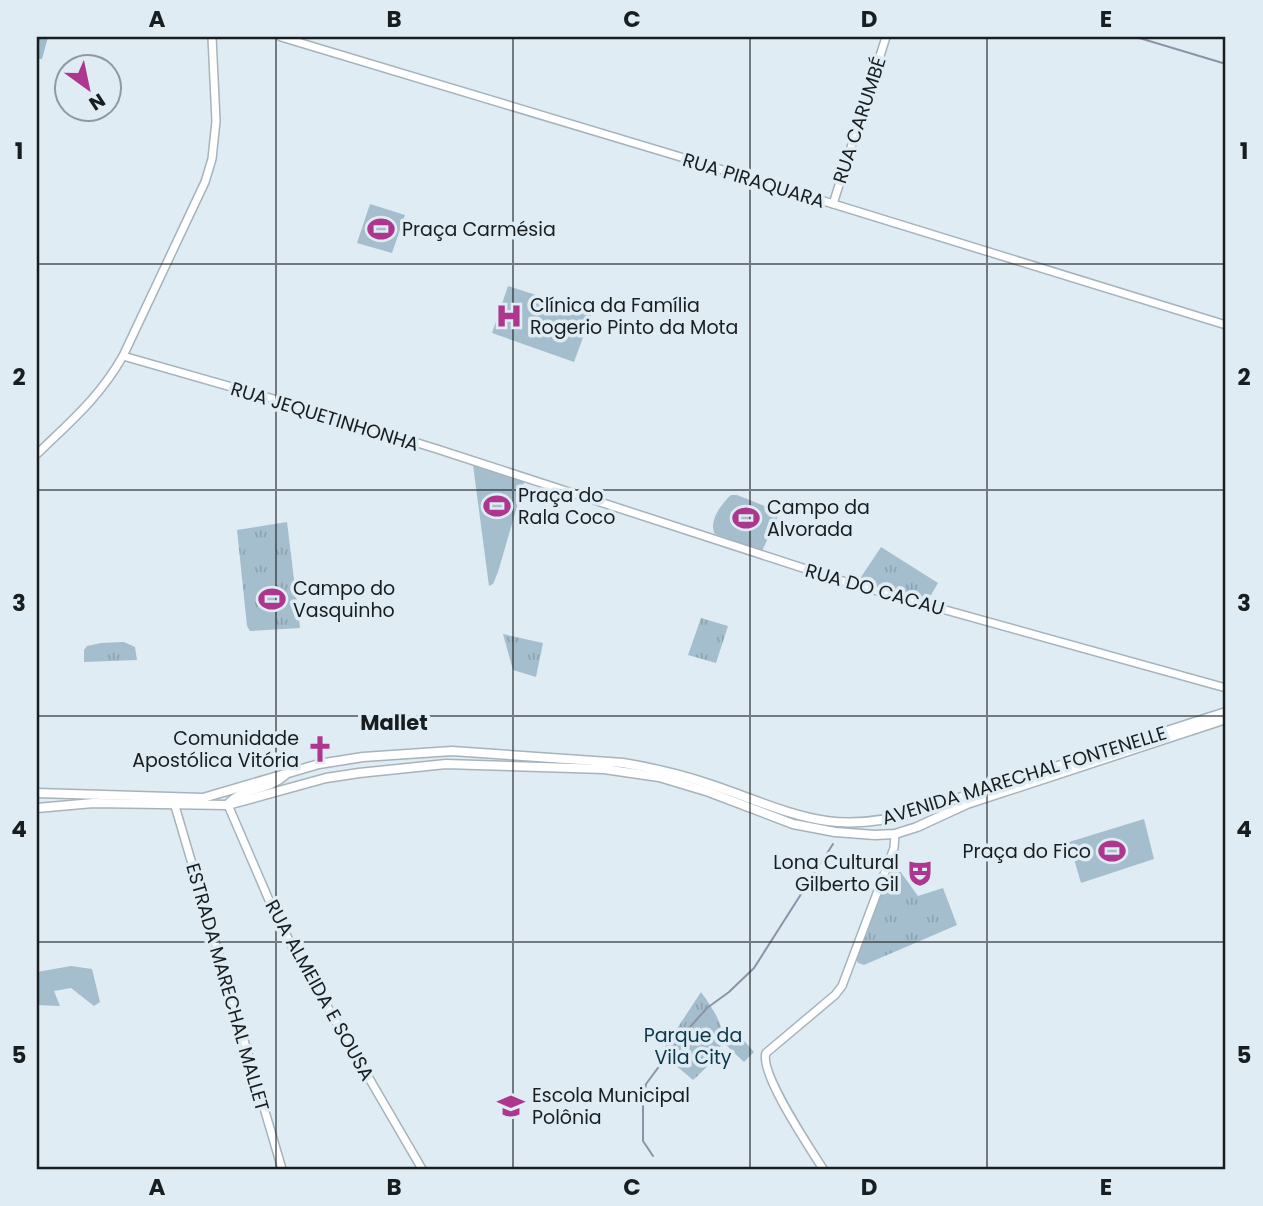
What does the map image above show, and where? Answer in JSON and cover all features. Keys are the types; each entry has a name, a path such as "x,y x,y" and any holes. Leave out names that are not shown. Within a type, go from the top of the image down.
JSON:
{"main road":[{"name":"AVENIDA MARECHAL FONTENELLE","path":"37,793 194,799 319,764 363,757 452,751 646,766 713,785 796,816 826,822 868,823 903,816 1226,712"},
{"name":"AVENIDA MARECHAL FONTENELLE","path":"37,808 93,803 228,805 326,778 446,765 604,769 659,777 709,792 793,824 857,835 895,834 967,804 1226,719"},
{"path":"490,766 491,753"},
{"path":"501,766 504,754"},
{"path":"228,805 236,797 278,782 286,773"},
{"path":"868,823 888,824 892,826 895,834"}],"street":[{"path":"37,454 107,384 123,356 205,182 212,159 216,121 212,37"},
{"name":"RUA PIRAQUARA","path":"281,37 1226,325"},
{"name":"RUA CARUMBÉ","path":"833,204 886,37"},
{"name":"RUA JEQUETINHONHA","path":"123,356 298,406 527,478"},
{"name":"RUA DO CACAU","path":"527,478 852,584 1226,688"},
{"name":"RUA ALMEIDA E SOUSA","path":"228,805 292,946 422,1169"},
{"name":"ESTRADA MARECHAL MALLET","path":"175,806 282,1169"},
{"path":"823,1169 768,1076 765,1053 835,995 842,986 890,858 895,834"}],"green space":[{"path":"37,37 48,37 42,59 37,59"},
{"name":"Praça Carmésia","path":"370,204 405,215 392,253 357,243"},
{"path":"508,286 592,313 574,362 492,333"},
{"name":"Praça do Rala Coco","path":"473,465 525,479 498,572 493,584 489,586"},
{"name":"Campo da Alvorada","path":"731,495 780,512 762,551 715,534 714,519"},
{"path":"287,522 300,628 250,631 247,626 237,530"},
{"path":"881,547 938,583 927,602 857,583"},
{"path":"701,618 728,626 716,663 688,655"},
{"path":"503,634 543,643 536,677 513,670"},
{"path":"124,642 135,647 137,660 84,662 84,650 87,646"},
{"name":"Praça do Fico","path":"1144,819 1154,859 1081,883 1069,842"},
{"path":"892,860 918,896 943,888 957,925 864,965 858,963 855,957"},
{"path":"71,966 92,969 100,1002 94,1006 71,988 54,991 60,1006 37,1005 37,972"},
{"name":"Parque da Vila City","path":"701,992 717,1018 722,1038 714,1058 693,1080 661,1053"},
{"path":"739,1035 754,1052 744,1062 726,1045"}],"waterway":[{"path":"1136,37 1226,64"},
{"path":"653,1156 643,1141 646,1084 681,1037 707,1008 754,968 833,844"}],"place":[{"name":"Praça Carmésia","path":"381,229"},
{"name":"Clínica da Família Rogerio Pinto da Mota","path":"509,316"},
{"name":"Praça do Rala Coco","path":"497,506"},
{"name":"Campo da Alvorada","path":"746,518"},
{"name":"Campo do Vasquinho","path":"272,599"},
{"name":"Comunidade Apostólica Vitória","path":"320,749"},
{"name":"Praça do Fico","path":"1112,851"},
{"name":"Lona Cultural Gilberto Gil","path":"920,873"},
{"name":"Escola Municipal Polônia","path":"511,1106"}],"district":[{"name":"Mallet","path":"394,723"}]}
